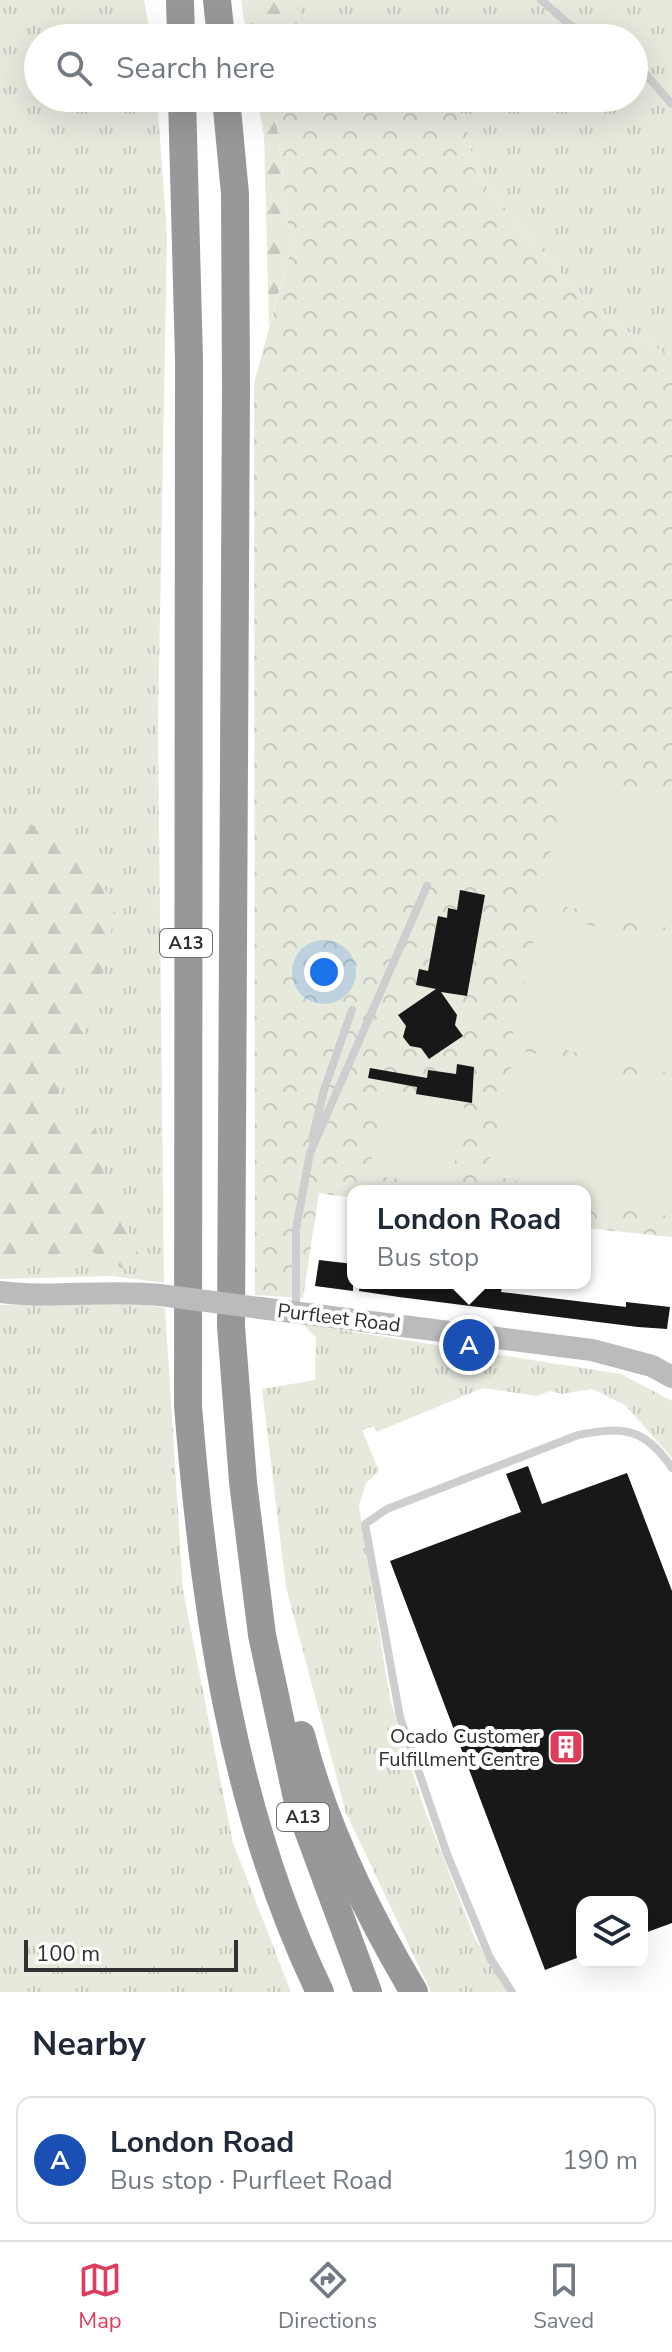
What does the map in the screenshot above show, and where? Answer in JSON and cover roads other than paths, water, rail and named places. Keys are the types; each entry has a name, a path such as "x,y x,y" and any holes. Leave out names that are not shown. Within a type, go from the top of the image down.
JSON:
{"highway":[{"path":"180,0 181,24"},
{"path":"217,0 220,24"},
{"name":"A13","path":"182,112 189,359 188,1406 198,1531 217,1654 244,1783 294,1937 320,1992"},
{"name":"A13","path":"227,112 235,194 236,387 231,1326 243,1482 262,1635 298,1803 368,1992"},
{"path":"262,1635 283,1667 307,1759 338,1841 390,1951 414,1992"},
{"path":"294,1937 302,1992"}],"street":[{"name":"Purfleet Road","path":"0,1292 38,1294 122,1290 592,1350 652,1366 672,1377"}],"lane":[{"path":"541,0 569,24"},
{"path":"648,77 672,104"},
{"path":"310,1153 427,886"},
{"path":"295,1312 296,1229 310,1153 324,1090 352,1010"},
{"path":"512,1992 490,1958 447,1854 400,1717 365,1524 374,1514 416,1497 578,1435 605,1429 629,1431 648,1438 672,1468"}],"place":[{"name":"London Road","path":"469,1345"},
{"name":"Ocado Customer Fulfillment Centre","path":"566,1747"}]}
